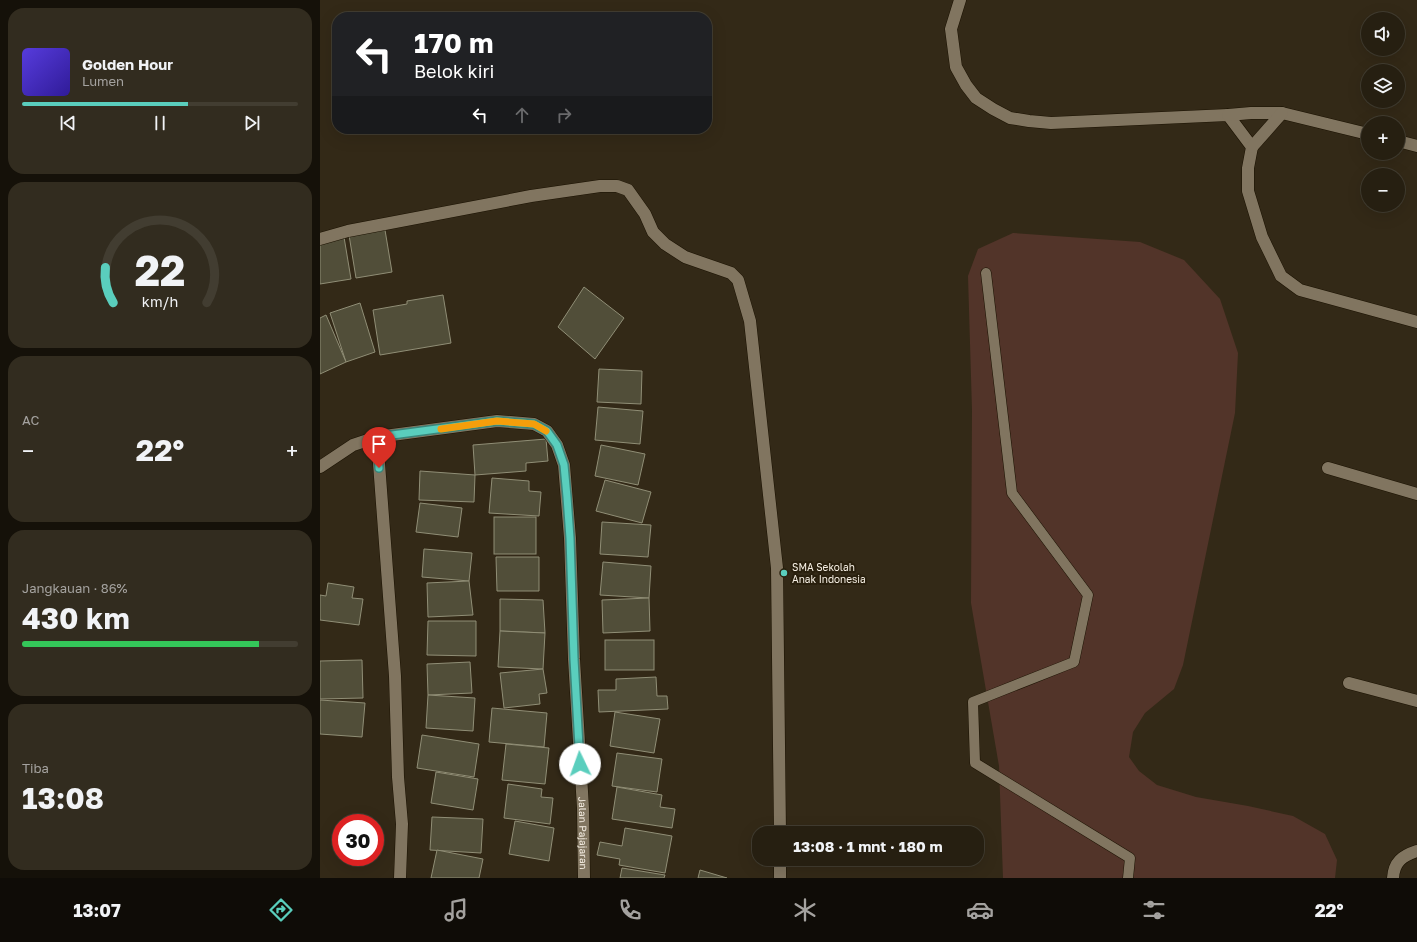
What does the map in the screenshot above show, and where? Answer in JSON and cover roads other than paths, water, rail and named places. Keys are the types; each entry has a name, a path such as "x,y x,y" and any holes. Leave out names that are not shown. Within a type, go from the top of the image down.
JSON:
{"street":[{"path":"960,0 951,29 956,67 976,98 992,109 1010,118 1029,122 1051,123 1251,113 1282,113 1361,132"},
{"path":"1282,113 1252,146 1248,168 1248,190 1262,237 1281,276 1300,290 1417,322"},
{"path":"1228,115 1252,146"},
{"path":"1405,143 1417,146"},
{"path":"320,239 348,231 531,196 600,186 617,186 628,190 645,214 653,232 665,244 685,257 710,267 731,273 738,280 751,329 777,568 780,826"},
{"name":"Jalan Pajajaran","path":"320,467 353,445 377,437 497,421 534,424 547,431 557,445 564,465 570,538 574,659 583,808 584,878"},
{"path":"377,437 395,676 398,777 402,824 400,878"},
{"path":"1328,468 1417,494"},
{"path":"1349,683 1417,701"},
{"path":"1393,878 1393,869 1400,860 1417,851"},
{"path":"780,866 780,878"}],"lane":[{"path":"986,273 1012,493 1088,596 1074,662 973,702 975,763 1130,858 1128,878"}],"place":[{"name":"SMA Sekolah Anak Indonesia","path":"784,573"}]}
